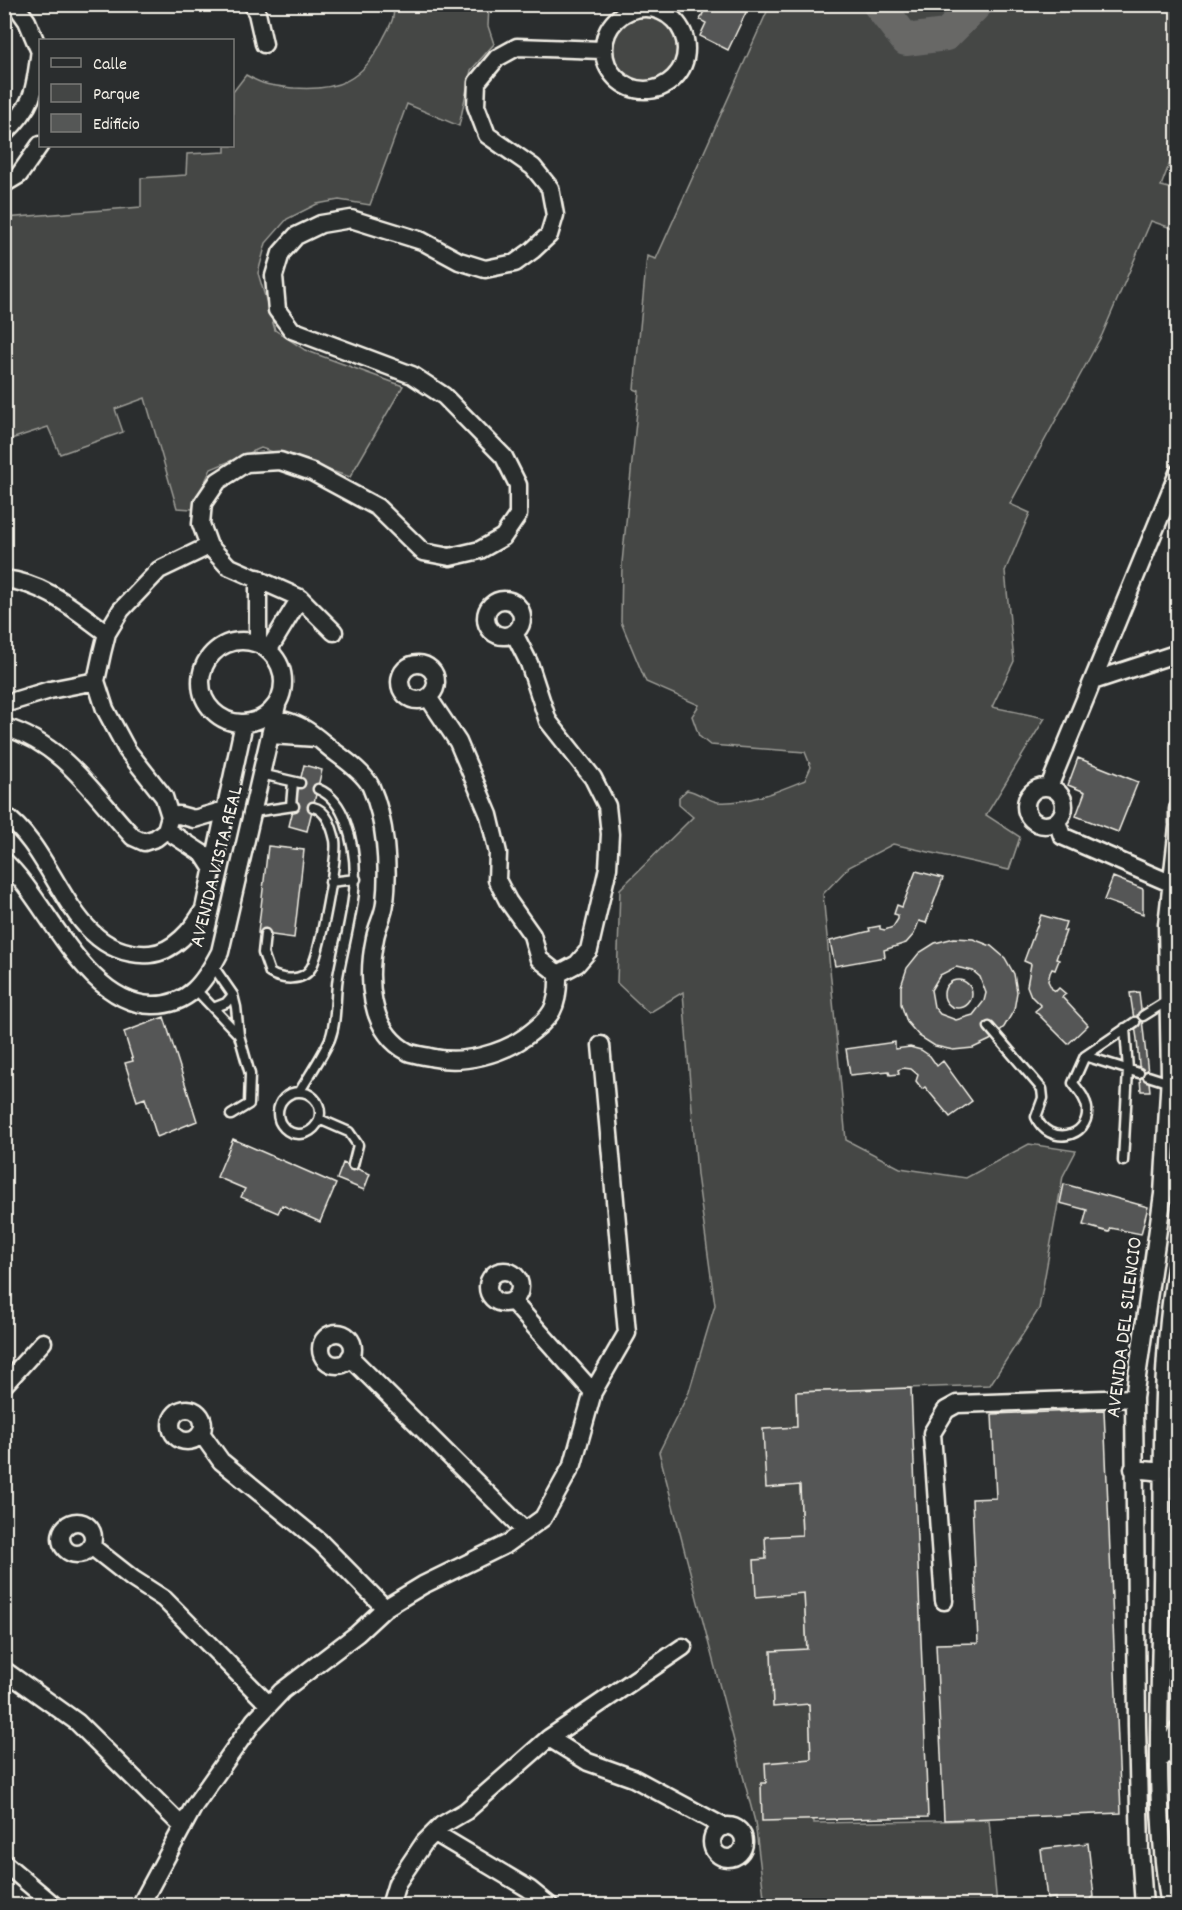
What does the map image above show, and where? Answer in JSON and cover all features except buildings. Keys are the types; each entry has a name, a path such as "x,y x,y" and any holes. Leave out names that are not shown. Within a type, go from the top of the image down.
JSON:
{"street":[{"path":"15,4 27,21 39,49"},
{"path":"252,4 258,12 264,44"},
{"path":"636,9 655,9 672,17 684,31 688,48 683,66 671,81 654,89 635,90 618,82 606,68 602,50 607,32 619,18 636,9"},
{"path":"334,632 300,598 228,566 209,546 201,524 203,503 218,481 246,464 280,461 312,472 377,507 423,552 450,557 480,550 503,537 518,514 518,485 504,457 444,396 412,375 292,330 277,310 273,276 280,253 296,236 321,224 351,219 422,241 459,261 485,269 515,263 549,235 555,215 550,188 534,167 487,135 476,106 477,82 497,58 518,46 602,50"},
{"path":"4,134 22,117 35,91 39,59"},
{"path":"4,184 19,176 39,146"},
{"path":"1049,787 1178,473"},
{"path":"209,546 159,570 121,610 106,633 96,681 115,729 133,758 165,797 168,823 203,854 212,868"},
{"path":"258,578 263,646"},
{"path":"4,579 15,580 61,598 106,633"},
{"path":"263,646 300,598"},
{"path":"514,633 529,663 548,721 593,778 607,806 610,834 608,868 589,950 577,964 558,974"},
{"path":"275,712 284,681 277,658 263,646 245,640 220,646 210,656 202,674 203,694 209,706 218,716 244,723 275,712 298,723 351,764 371,785 380,822 386,865 385,905 375,937 371,978 375,1009 385,1032 408,1052 442,1059 478,1056 515,1044 547,1021 559,998 558,974 539,959 532,935 508,901 497,880 498,853 489,815 458,742 428,696"},
{"path":"1092,681 1178,653"},
{"path":"4,704 50,690 96,681"},
{"name":"AVENIDA VISTA REAL","path":"4,861 18,873 44,913 87,970 130,1000 148,1005 165,1005 185,997 205,980 220,952 275,712"},
{"name":"AVENIDA VISTA REAL","path":"4,815 22,830 61,891 97,939 133,955 156,954 194,929 204,909 244,723"},
{"path":"4,727 36,739 57,753 77,771 133,837 144,842 156,838 168,823 179,815 194,819 225,810"},
{"path":"270,735 317,738"},
{"path":"1042,787 1049,787 1060,794 1063,800 1063,812 1057,821 1050,825 1038,825 1028,817 1025,804 1031,792 1042,787"},
{"name":"AVENIDA DEL SILENCIO","path":"1144,1905 1139,1827 1133,1469 1134,1398 1163,1194 1170,1083 1167,925 1178,809"},
{"path":"1057,821 1062,836 1170,883"},
{"path":"44,913 61,891"},
{"path":"140,1905 183,1827 254,1721 282,1691 357,1634 385,1608 423,1585 507,1544 543,1518 573,1464 593,1392 627,1333 601,1045"},
{"name":"AVENIDA DEL SILENCIO","path":"1170,1905 1163,1849 1160,1761 1169,1676 1164,1389 1171,1294 1178,1257"},
{"path":"512,1300 593,1392"},
{"path":"4,1385 43,1342"},
{"path":"350,1358 525,1531"},
{"path":"944,1601 932,1433 946,1410 957,1404 1134,1398"},
{"path":"201,1433 221,1461 320,1542 385,1608"},
{"path":"1133,1469 1164,1472"},
{"path":"91,1546 133,1580 164,1599 269,1705"},
{"path":"390,1905 397,1883 442,1825 466,1811 549,1738 683,1647"},
{"path":"4,1670 77,1722 183,1827"},
{"path":"1160,1761 1178,1730"},
{"path":"549,1738 588,1762 633,1778 724,1827"},
{"path":"435,1833 529,1889 550,1905"},
{"path":"4,1863 55,1905"}],"lane":[{"path":"253,812 292,806 297,783 261,774"},
{"path":"300,1091 330,1038 338,972 350,931 356,879 352,840 343,814 334,800 318,789"},
{"path":"265,934 263,953 270,973 288,979 301,976 311,970 322,931 336,842 328,818 319,808 313,807"},
{"path":"336,842 352,840"},
{"path":"330,882 356,879"},
{"path":"213,966 233,995 239,1035 250,1074 249,1104 231,1114"},
{"path":"195,988 239,1035"},
{"path":"213,1008 226,1003 233,995"},
{"path":"1143,1016 1167,1001"},
{"path":"989,1027 1042,1089 1043,1098 1036,1118 1045,1131 1060,1136 1077,1131 1086,1117 1085,1101 1073,1083 1085,1056 1135,1022"},
{"path":"1123,1161 1128,1070 1125,1028"},
{"path":"1085,1056 1170,1083"},
{"path":"300,1091 315,1096 322,1109 318,1124 306,1133 291,1133 279,1123 277,1109 286,1096 300,1091"},
{"path":"319,1119 349,1132 358,1145 353,1165"}],"green space":[{"path":"393,5 489,5 488,26 494,44 471,70 459,126 407,104 370,205 339,200 317,204 287,219 266,243 258,273 275,330 305,350 403,386 350,477 261,448 211,469 192,509 177,508 145,398 115,409 123,432 60,454 48,427 5,441 5,218 141,207 141,178 186,175 187,154 225,152 225,147 234,147 234,91 246,75 269,85 294,88 324,88 336,85 358,74 367,65 394,14"},
{"path":"770,5 1177,5 1177,144 1161,186 1177,190 1177,230 1151,221 1102,335 1010,504 1030,513 1005,571 1014,661 992,707 1045,718 986,815 1020,837 1009,870 893,844 849,867 823,894 846,1140 900,1168 966,1178 1029,1144 1076,1151 1063,1176 1039,1309 990,1385 796,1392 814,1823 989,1820 997,1905 765,1905 755,1822 659,1452 689,1392 715,1305 697,1175 683,992 649,1013 617,983 620,889 693,817 679,805 679,797 687,790 718,802 740,801 763,796 805,780 811,767 805,752 710,745 699,736 692,716 699,705 646,682 621,622 622,563 639,391 634,389 647,256 656,259"},
{"path":"639,16 651,16 663,21 673,31 678,49 676,62 663,77 651,82 639,82 627,77 617,67 612,55 612,43 617,31 627,21"}],"waterway":[{"path":"878,4 906,40 946,35 977,4"}]}
